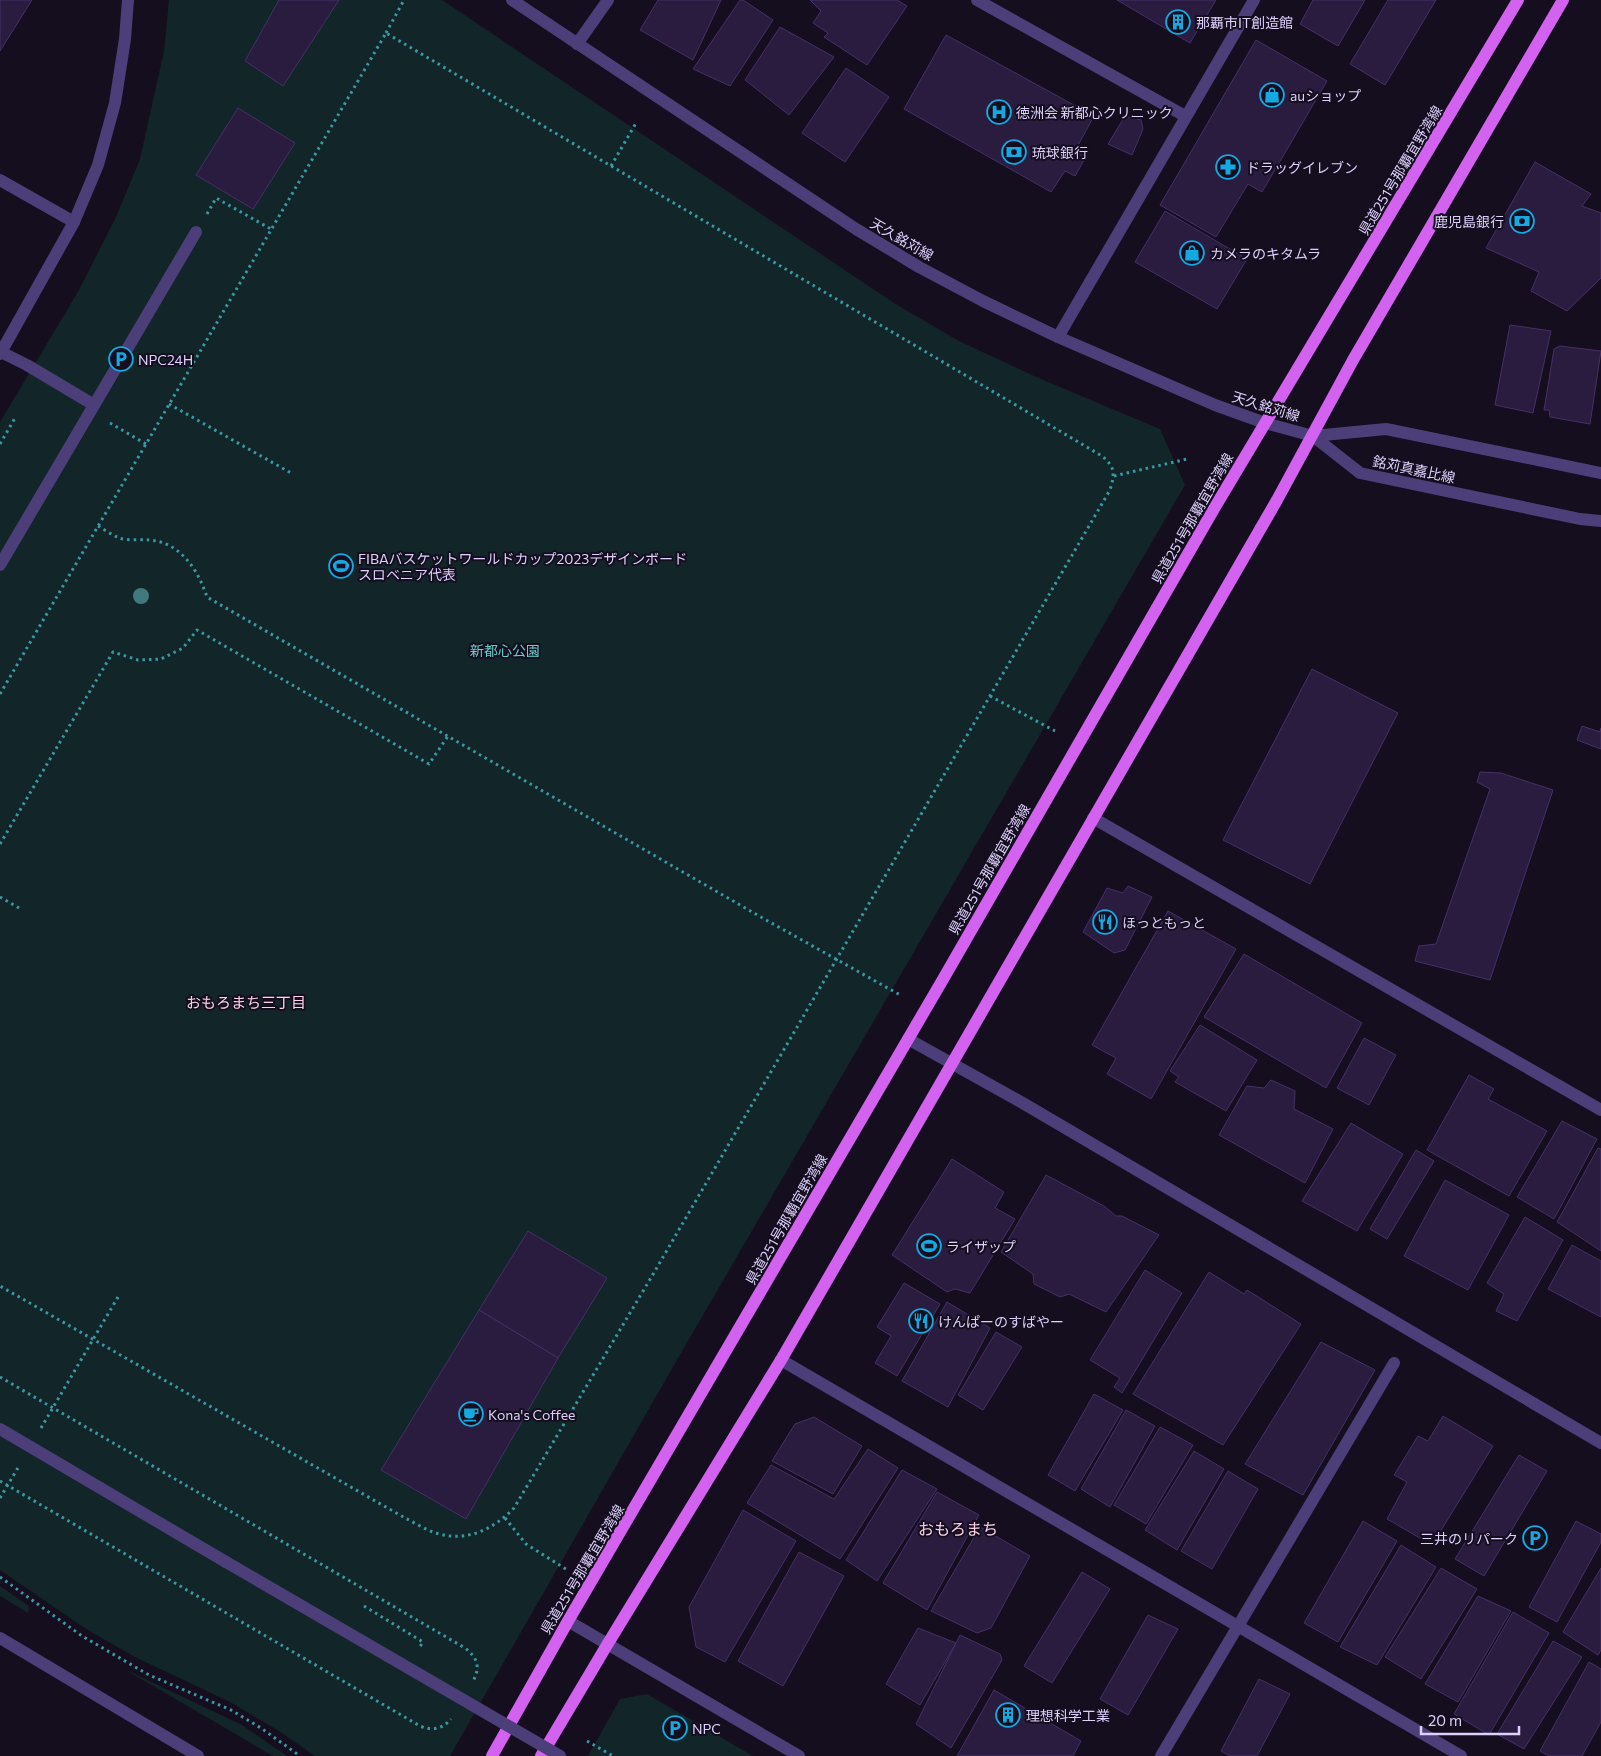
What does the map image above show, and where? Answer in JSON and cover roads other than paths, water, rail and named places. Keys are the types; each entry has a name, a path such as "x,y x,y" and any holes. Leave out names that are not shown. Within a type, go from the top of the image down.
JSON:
{"main road":[{"name":"県道251号那覇宜野湾線","path":"492,1756 568,1621 908,1039 1210,515 1518,0"},
{"path":"541,1756 782,1360 1313,436 1353,360 1563,0"}],"street":[{"path":"92,408 27,365 1,353 74,222 98,165 114,103 125,39 128,0"},
{"name":"天久銘苅線","path":"512,0 856,229 927,271 983,301 1058,337 1215,405 1265,424 1313,436"},
{"path":"577,44 608,0"},
{"path":"976,0 1185,116"},
{"path":"1058,337 1254,0"},
{"path":"0,180 74,222"},
{"path":"0,566 196,232"},
{"path":"1313,436 1386,429 1601,472"},
{"name":"銘苅真嘉比線","path":"1313,436 1360,473 1580,519 1601,521"},
{"path":"1093,818 1601,1110"},
{"path":"908,1039 1029,1107 1601,1443"},
{"path":"782,1360 1461,1756"},
{"path":"1161,1756 1394,1363"},
{"path":"0,1429 560,1756"},
{"path":"568,1621 799,1756"},
{"path":"0,1638 198,1756"}],"place":[{"name":"那覇市IT創造館","path":"1178,22"},
{"name":"auショップ","path":"1272,95"},
{"name":"徳洲会 新都心クリニック","path":"999,112"},
{"name":"琉球銀行","path":"1014,152"},
{"name":"ドラッグイレブン","path":"1228,167"},
{"name":"鹿児島銀行","path":"1522,221"},
{"name":"カメラのキタムラ","path":"1192,253"},
{"name":"NPC24H","path":"121,359"},
{"name":"FIBAバスケットワールドカップ2023デザインボード スロベニア代表","path":"341,566"},
{"name":"ほっともっと","path":"1105,922"},
{"name":"ライザップ","path":"929,1246"},
{"name":"けんぱーのすばやー","path":"921,1321"},
{"name":"Kona's Coffee","path":"471,1414"},
{"name":"三井のリパーク","path":"1535,1538"},
{"name":"理想科学工業","path":"1008,1715"},
{"name":"NPC","path":"675,1728"}],"district":[{"name":"おもろまち三丁目","path":"246,1002"},
{"name":"おもろまち","path":"958,1528"}],"park label":[{"name":"新都心公園","path":"505,650"}]}
